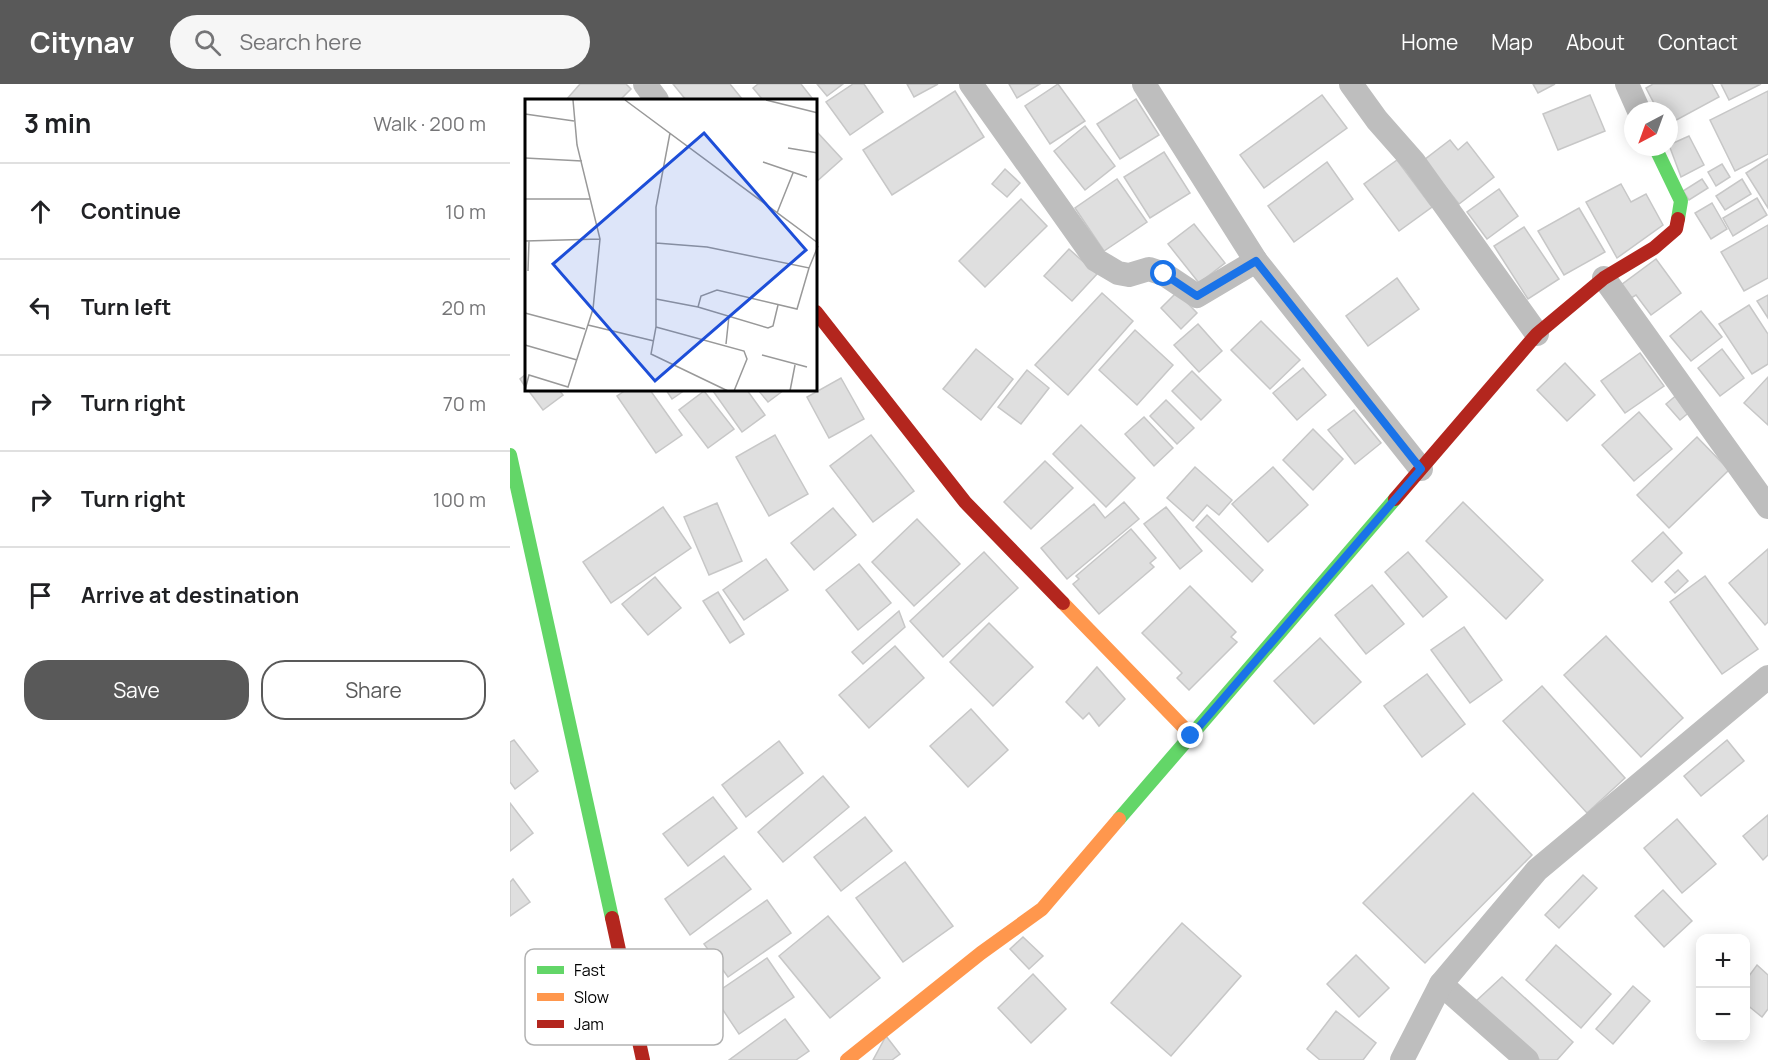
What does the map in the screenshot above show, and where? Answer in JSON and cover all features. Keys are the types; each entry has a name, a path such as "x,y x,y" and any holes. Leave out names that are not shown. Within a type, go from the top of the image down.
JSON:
{"street":[{"path":"645,84 656,99"},
{"path":"971,84 1096,260 1107,268 1129,274 1149,269 1179,282 1197,296 1256,261"},
{"path":"1351,84 1377,120 1414,162 1537,334"},
{"path":"1627,84 1635,102"},
{"path":"1147,85 1256,261 1421,469"},
{"path":"848,1060 981,953 1042,909 1537,334 1604,278 1654,248 1676,229 1681,201 1659,156"},
{"path":"1604,278 1768,507"},
{"path":"818,315 965,502 1191,736"},
{"path":"510,455 619,949"},
{"path":"1402,1060 1441,984 1537,870 1768,677"},
{"path":"1441,984 1527,1060"},
{"path":"640,1045 643,1060"}],"building":[{"path":"580,84 626,84 631,89 621,99 567,99"},
{"path":"673,84 730,84 742,99 685,99"},
{"path":"758,84 801,84 812,98 762,99 753,88"},
{"path":"817,84 843,84 827,96"},
{"path":"853,84 864,84 883,112 850,135 826,102"},
{"path":"907,84 938,84 914,97"},
{"path":"1009,84 1040,84 1017,98"},
{"path":"1058,84 1085,121 1050,144 1025,106"},
{"path":"1533,84 1555,84 1538,93"},
{"path":"1653,84 1712,84 1719,97 1678,119 1678,102 1653,102 1646,88"},
{"path":"1721,84 1761,84 1729,100"},
{"path":"955,91 984,137 892,195 863,150"},
{"path":"1768,91 1768,154 1735,171 1710,120"},
{"path":"1322,95 1347,128 1264,188 1240,155"},
{"path":"1590,95 1605,131 1558,150 1543,114"},
{"path":"1136,99 1159,135 1120,159 1097,124"},
{"path":"1085,126 1115,166 1085,190 1054,151"},
{"path":"818,133 842,159 818,180"},
{"path":"1689,136 1704,165 1681,177 1673,156 1678,156 1678,141"},
{"path":"1450,140 1458,150 1467,142 1494,177 1459,204 1424,160"},
{"path":"1164,152 1190,193 1150,218 1124,177"},
{"path":"1768,159 1768,208 1746,173"},
{"path":"1397,160 1432,207 1399,231 1364,184"},
{"path":"1327,162 1353,199 1294,242 1268,206"},
{"path":"1722,164 1730,177 1716,186 1708,172"},
{"path":"1005,169 1020,183 1007,197 992,184"},
{"path":"1117,179 1147,222 1104,251 1075,208"},
{"path":"1702,179 1708,188 1689,200 1683,191"},
{"path":"1742,179 1751,194 1725,210 1716,196"},
{"path":"1621,184 1631,202 1646,194 1663,225 1617,258 1586,202"},
{"path":"1499,189 1518,216 1487,239 1467,212"},
{"path":"1757,198 1767,215 1733,236 1723,218"},
{"path":"1021,199 1047,226 985,287 959,261"},
{"path":"1712,203 1727,229 1711,239 1695,213"},
{"path":"1579,208 1605,252 1564,275 1538,231"},
{"path":"1194,224 1225,263 1199,283 1168,244"},
{"path":"1768,225 1768,278 1744,291 1721,252"},
{"path":"1524,227 1559,279 1528,299 1494,246"},
{"path":"1069,249 1097,274 1072,301 1044,276"},
{"path":"1656,259 1681,293 1651,315 1636,295 1631,298 1621,285"},
{"path":"1397,278 1419,309 1368,346 1346,316"},
{"path":"1177,292 1197,313 1181,329 1161,308"},
{"path":"1102,293 1133,321 1068,395 1035,365"},
{"path":"1768,295 1768,318 1757,301"},
{"path":"1749,305 1768,334 1768,364 1752,374 1719,324"},
{"path":"1701,311 1722,337 1691,361 1670,336"},
{"path":"1261,321 1300,360 1270,389 1231,350"},
{"path":"1198,324 1222,351 1199,372 1174,345"},
{"path":"1135,330 1173,365 1137,405 1099,370"},
{"path":"976,349 1013,379 981,420 943,389"},
{"path":"1722,349 1744,378 1720,396 1698,368"},
{"path":"1640,353 1664,386 1625,413 1601,381"},
{"path":"1565,363 1595,395 1567,421 1537,390"},
{"path":"1303,368 1326,395 1297,420 1273,393"},
{"path":"1027,370 1049,388 1021,424 998,407"},
{"path":"1192,371 1221,400 1201,420 1172,391"},
{"path":"525,375 525,386 520,379"},
{"path":"1768,377 1768,425 1744,403"},
{"path":"841,378 864,419 829,438 807,397"},
{"path":"530,392 561,392 563,395 543,410"},
{"path":"623,392 651,392 682,435 656,453 617,396"},
{"path":"667,392 682,392 672,399"},
{"path":"705,392 734,429 708,448 679,410"},
{"path":"714,392 748,392 765,415 742,432"},
{"path":"760,392 781,392 768,402"},
{"path":"1679,393 1692,410 1680,420 1666,404"},
{"path":"1166,400 1194,428 1177,444 1150,416"},
{"path":"1354,410 1381,443 1355,464 1328,430"},
{"path":"1639,412 1672,449 1634,481 1602,445"},
{"path":"1144,417 1173,448 1154,466 1125,434"},
{"path":"1081,425 1135,478 1106,507 1053,454"},
{"path":"1313,429 1343,459 1313,490 1283,460"},
{"path":"775,435 808,494 769,516 736,457"},
{"path":"871,435 914,491 873,522 830,466"},
{"path":"1697,437 1729,470 1669,528 1637,495"},
{"path":"1045,461 1073,488 1031,529 1004,502"},
{"path":"1195,467 1232,500 1219,515 1207,505 1193,521 1167,498"},
{"path":"1273,467 1308,505 1268,542 1232,504"},
{"path":"1124,502 1139,519 1067,579 1041,548 1094,504 1105,518"},
{"path":"1463,502 1543,580 1506,619 1426,541"},
{"path":"717,503 742,561 709,575 684,517"},
{"path":"663,507 691,548 611,603 583,562"},
{"path":"1166,507 1202,551 1180,569 1144,524"},
{"path":"833,508 856,535 814,570 791,543"},
{"path":"1207,515 1263,570 1252,582 1196,527"},
{"path":"917,519 960,564 914,606 872,562"},
{"path":"1131,529 1156,558 1150,563 1154,567 1099,614 1073,584 1079,579 1076,576"},
{"path":"1663,532 1682,553 1652,582 1632,561"},
{"path":"1768,549 1768,622 1765,625 1729,583"},
{"path":"984,552 1018,588 943,657 910,621"},
{"path":"1408,552 1447,597 1423,617 1385,572"},
{"path":"766,559 788,590 744,620 723,590"},
{"path":"859,564 891,603 858,630 826,590"},
{"path":"1678,570 1688,581 1675,593 1665,582"},
{"path":"1705,576 1758,649 1722,674 1670,602"},
{"path":"655,577 681,608 648,635 622,604"},
{"path":"1372,585 1404,624 1366,654 1335,615"},
{"path":"1190,586 1236,632 1231,637 1237,642 1189,690 1177,678 1182,673 1142,633"},
{"path":"718,592 744,634 730,643 703,601"},
{"path":"899,611 905,627 863,664 852,652"},
{"path":"989,623 1033,667 993,706 950,662"},
{"path":"1464,627 1502,680 1470,703 1431,650"},
{"path":"1606,636 1683,718 1641,757 1564,675"},
{"path":"1320,638 1361,682 1314,724 1274,681"},
{"path":"895,646 924,678 869,728 839,695"},
{"path":"1097,667 1125,699 1099,726 1089,713 1083,719 1066,702"},
{"path":"1427,674 1465,724 1422,757 1384,706"},
{"path":"1542,686 1625,778 1587,813 1503,721"},
{"path":"971,709 1008,750 968,787 930,746"},
{"path":"514,740 538,771 515,789 510,782 510,742"},
{"path":"1727,740 1744,761 1701,796 1684,776"},
{"path":"779,741 803,773 746,817 722,785"},
{"path":"823,776 849,807 783,862 758,832"},
{"path":"1473,793 1532,855 1425,963 1363,903"},
{"path":"713,797 737,828 688,866 663,834"},
{"path":"510,803 533,833 510,851"},
{"path":"1768,815 1768,855 1763,860 1743,836"},
{"path":"865,817 892,851 841,891 814,857"},
{"path":"1677,819 1716,864 1682,893 1644,848"},
{"path":"724,856 751,889 690,935 665,899"},
{"path":"905,862 953,926 903,962 856,898"},
{"path":"1583,875 1597,888 1559,928 1545,915"},
{"path":"513,879 530,902 510,916 510,882"},
{"path":"1663,890 1692,921 1664,947 1635,916"},
{"path":"767,900 791,933 728,977 723,970 723,949 708,949 704,944"},
{"path":"828,916 880,978 830,1018 779,956"},
{"path":"1182,923 1241,976 1171,1056 1111,1003"},
{"path":"1023,937 1043,956 1029,969 1010,949"},
{"path":"1556,945 1611,994 1581,1028 1526,980"},
{"path":"1356,955 1389,988 1359,1017 1327,984"},
{"path":"767,958 794,997 739,1034 723,1010 723,988"},
{"path":"1757,965 1768,975 1768,1009 1762,1017 1750,1007 1750,975"},
{"path":"1033,974 1066,1009 1031,1043 998,1008"},
{"path":"1502,977 1573,1042 1557,1060 1540,1060 1475,1002"},
{"path":"1633,986 1650,1001 1613,1044 1596,1029"},
{"path":"1336,1011 1376,1043 1363,1060 1320,1060 1307,1049"},
{"path":"785,1019 809,1051 796,1060 729,1060"},
{"path":"886,1036 900,1054 892,1060 873,1060"}],"traffic: fast":[{"path":"1659,156 1681,201 1678,219"},
{"path":"510,455 612,918"},
{"path":"1119,819 1395,499"}],"traffic: slow":[{"path":"1063,603 1192,736"},
{"path":"847,1060 981,953 1042,909 1119,819"}],"traffic: jam":[{"path":"1395,499 1537,334 1604,278 1654,248 1676,229 1678,219"},
{"path":"818,315 965,502 1063,603"},
{"path":"612,918 619,949"},
{"path":"640,1045 643,1060"}],"route":[{"path":"1164,274 1197,296 1256,261 1421,469 1191,736"}]}
